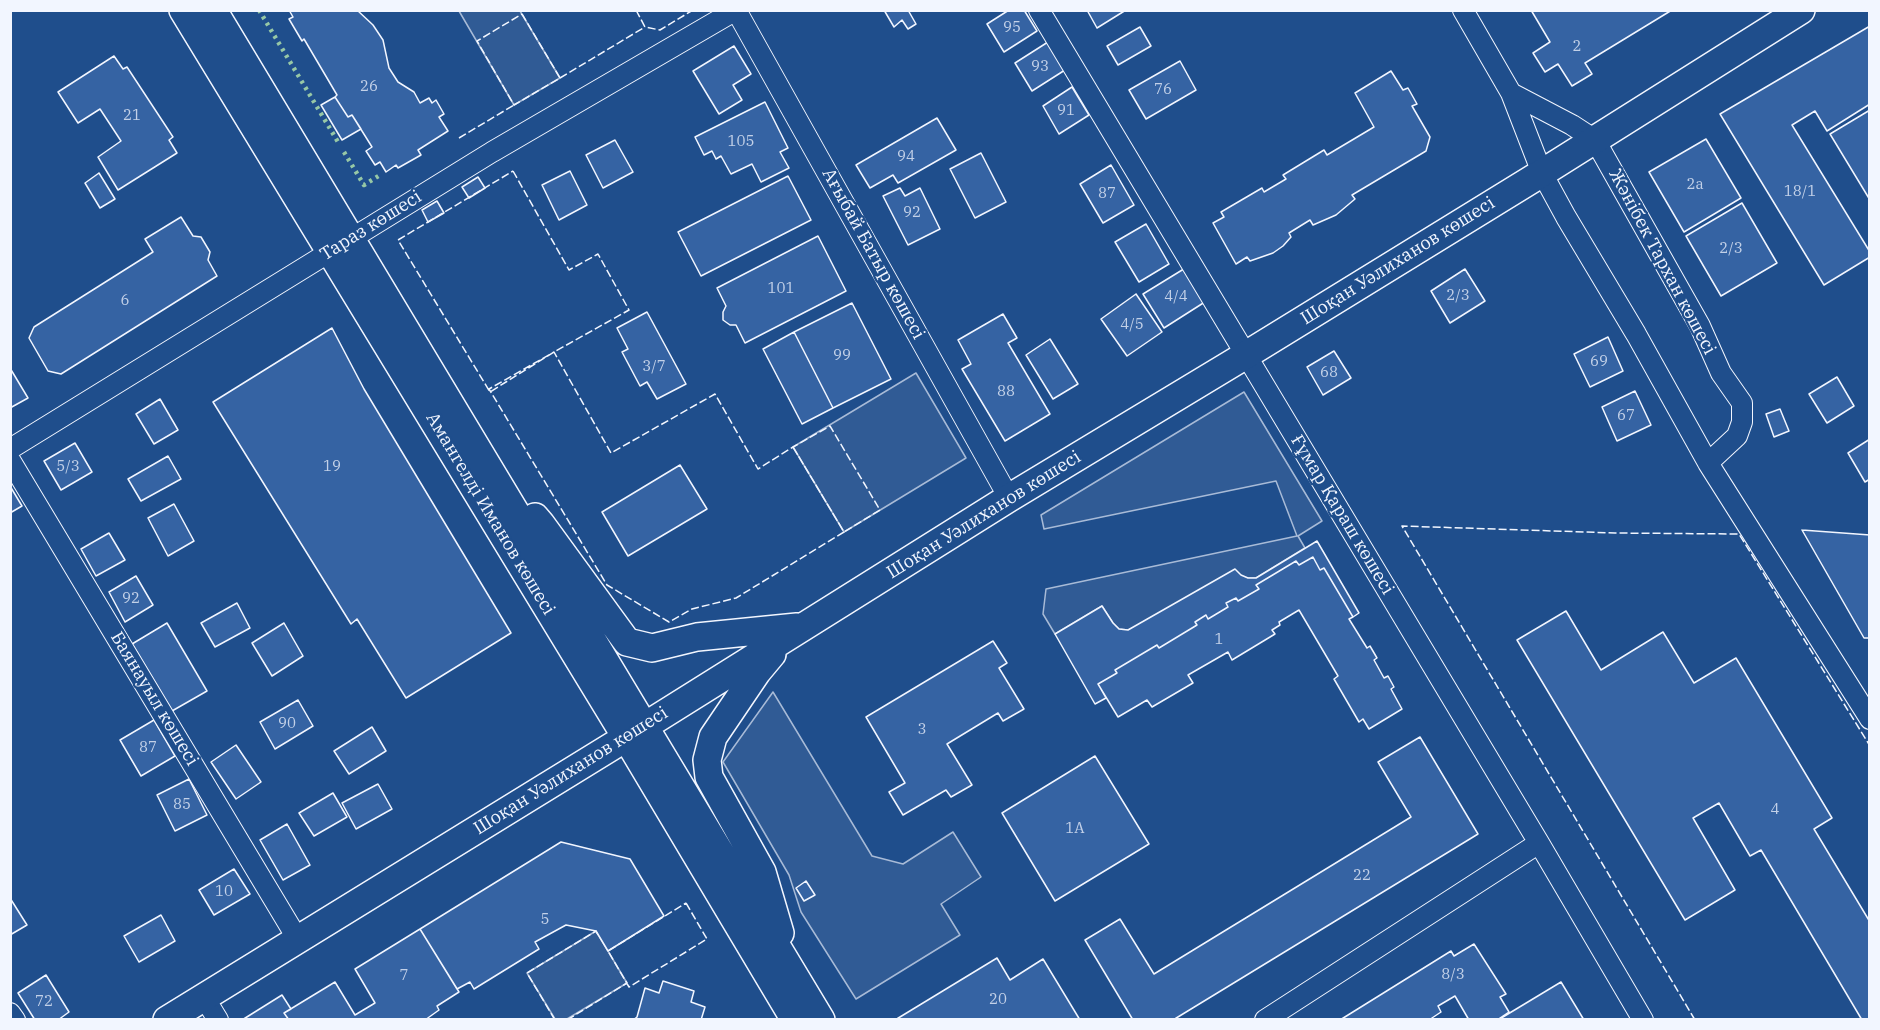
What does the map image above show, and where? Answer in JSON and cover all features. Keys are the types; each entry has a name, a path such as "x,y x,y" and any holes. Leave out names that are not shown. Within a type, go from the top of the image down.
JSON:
{"main road":[{"name":"Амангелді Иманов көшесі","path":"183,10 492,476 795,1020"},
{"name":"Амангелді Иманов көшесі","path":"213,10 340,245 635,731 821,1020"},
{"name":"Шоқан Уәлиханов көшесі","path":"167,1020 1009,498 1542,173 1801,10"},
{"path":"492,476 541,524 627,642 652,648 697,637 794,632"},
{"path":"789,967 762,872 709,777 707,760 713,737 757,672 794,632"}],"street":[{"name":"Тараз көшесі","path":"10,449 542,122 736,10"},
{"name":"Ағыбай Батыр көшесі","path":"736,10 1009,498"},
{"name":"Ғұмар Қараш көшесі","path":"1039,10 1643,1020"},
{"path":"1463,10 1511,93 1542,173 1566,217 1636,334 1708,463 1869,719"},
{"name":"Жәнібек Тархан көшесі","path":"1511,93 1572,125 1595,140 1700,326 1721,373 1742,403 1742,422 1737,436 1708,463"},
{"name":"Баянауыл көшесі","path":"10,460 297,938"},
{"path":"1266,1020 1539,843"},
{"path":"204,997 218,1020"},
{"path":"10,1013 15,1020"}],"shaded area":[{"path":"459,11 520,11 560,78 514,105"},
{"path":"916,373 966,458 844,532 793,447"},
{"path":"1244,392 1322,521 1298,536 1305,548 1256,578 1248,578 1128,630 1119,629 1102,606 1055,634 1043,614 1046,589 1297,536 1276,481 1044,529 1041,515"},
{"path":"773,692 872,856 903,864 953,832 981,877 941,904 960,935 856,999 801,912 789,875 723,762"},
{"path":"596,931 627,983 567,1019 555,1019 527,973"}],"building":[{"path":"289,10 357,10 373,25 383,40 389,68 398,82 414,92 420,103 429,98 432,103 436,100 444,114 439,117 448,131 418,150 421,155 398,168 396,165 386,172 380,162 375,165 366,151 372,147 352,115 348,117 335,97 337,95 304,39 302,41 289,19 293,17"},
{"path":"884,10 908,10 916,24 908,29 902,20 894,27"},
{"path":"1009,10 1024,10 1037,31 1004,52 987,24"},
{"path":"1087,10 1126,10 1097,28"},
{"path":"1531,10 1672,10 1585,63 1592,74 1572,86 1558,64 1545,72 1533,53 1550,42"},
{"path":"1870,26 1870,104 1827,131 1815,111 1792,125 1870,252 1870,257 1824,285 1720,114"},
{"path":"1140,27 1151,46 1118,65 1107,46"},
{"path":"1048,42 1065,70 1032,91 1015,63"},
{"path":"734,46 751,74 733,85 742,100 719,114 693,71"},
{"path":"114,56 123,69 127,67 173,137 169,140 177,153 118,190 98,157 121,141 100,109 78,123 58,92"},
{"path":"1180,61 1196,90 1146,119 1129,90"},
{"path":"1391,71 1403,90 1408,88 1417,104 1412,106 1430,137 1426,151 1352,195 1355,199 1336,215 1313,225 1310,220 1289,233 1291,237 1273,253 1250,261 1247,257 1236,264 1213,223 1224,217 1221,212 1262,188 1264,192 1286,179 1283,175 1324,150 1327,155 1374,127 1355,93"},
{"path":"1072,87 1089,115 1059,134 1043,106"},
{"path":"335,97 348,117 352,115 361,129 342,140 321,105"},
{"path":"765,102 788,148 780,152 789,168 761,182 752,164 731,174 721,156 716,159 712,151 704,155 695,137"},
{"path":"1870,110 1870,200 1830,134"},
{"path":"937,118 956,150 898,183 893,175 870,188 856,165"},
{"path":"1706,139 1741,198 1684,232 1649,172"},
{"path":"615,140 633,172 603,188 586,155"},
{"path":"981,153 1006,202 975,218 950,169"},
{"path":"1111,165 1134,205 1103,223 1080,184"},
{"path":"570,171 587,205 559,220 542,185"},
{"path":"99,173 115,199 100,208 85,183"},
{"path":"788,176 811,220 701,276 678,232"},
{"path":"478,177 485,188 469,198 462,187"},
{"path":"900,188 905,196 920,188 940,229 908,245 883,196"},
{"path":"437,201 444,213 428,222 422,210"},
{"path":"1742,203 1777,263 1721,296 1686,236"},
{"path":"181,217 193,236 201,237 210,252 208,260 217,276 61,374 48,371 29,338 34,327 153,252 145,239"},
{"path":"1146,224 1169,264 1139,282 1115,242"},
{"path":"818,236 846,291 745,343 736,325 730,325 723,320 726,306 717,288"},
{"path":"1187,267 1208,300 1164,328 1143,294"},
{"path":"1465,269 1485,301 1450,323 1431,291"},
{"path":"1136,294 1162,332 1127,356 1101,319"},
{"path":"852,303 891,379 833,408 794,332"},
{"path":"647,312 686,384 657,399 647,382 640,386 622,352 628,349 617,328"},
{"path":"1003,314 1017,338 1008,343 1050,414 1005,441 962,369 971,364 958,340"},
{"path":"332,328 364,389 511,633 406,698 357,619 351,624 213,402"},
{"path":"794,332 833,408 802,424 763,349"},
{"path":"1608,337 1623,371 1590,387 1574,354"},
{"path":"1050,339 1078,384 1053,399 1026,355"},
{"path":"1334,351 1351,378 1323,395 1307,367"},
{"path":"10,368 28,398 10,408"},
{"path":"1837,377 1854,406 1827,423 1809,394"},
{"path":"1635,391 1651,425 1617,441 1602,407"},
{"path":"160,399 178,430 154,444 136,414"},
{"path":"1780,409 1789,431 1774,437 1766,414"},
{"path":"1870,439 1870,479 1865,482 1848,453"},
{"path":"75,443 92,472 61,490 44,461"},
{"path":"168,456 181,479 141,501 128,479"},
{"path":"680,465 707,509 628,556 602,512"},
{"path":"10,486 22,506 10,513"},
{"path":"174,504 194,541 168,556 148,518"},
{"path":"1802,530 1870,535 1870,638 1864,638"},
{"path":"109,533 125,560 96,576 81,549"},
{"path":"1317,541 1359,613 1353,617 1324,568 1320,570 1313,557 1299,565 1296,561 1256,585 1259,589 1238,601 1236,598 1226,603 1228,607 1208,619 1206,615 1195,622 1197,625 1159,648 1157,645 1115,670 1117,673 1098,684 1106,698 1095,704 1055,634 1102,606 1119,629 1128,630 1235,569 1248,578 1256,578"},
{"path":"1313,557 1320,570 1324,568 1353,617 1349,619 1367,648 1370,646 1377,658 1374,660 1384,678 1388,676 1394,687 1391,689 1402,709 1369,729 1363,719 1359,722 1334,679 1338,676 1299,610 1279,622 1280,625 1272,630 1275,634 1232,660 1228,652 1188,675 1193,683 1152,707 1147,700 1118,717 1098,684 1117,673 1115,670 1157,645 1159,648 1197,625 1195,622 1206,615 1208,619 1228,607 1226,603 1236,598 1238,601 1259,589 1256,585 1296,561 1299,565"},
{"path":"136,576 153,605 125,622 109,592"},
{"path":"237,603 250,628 215,647 201,623"},
{"path":"1566,611 1601,670 1663,632 1694,683 1736,658 1832,818 1814,829 1870,922 1870,1020 1862,1020 1761,850 1750,856 1719,803 1693,818 1735,890 1685,920 1517,640"},
{"path":"167,623 207,691 172,711 132,644"},
{"path":"284,623 303,656 272,676 252,643"},
{"path":"993,641 1007,663 999,668 1024,709 1003,721 998,713 947,744 972,785 951,797 946,790 903,815 889,792 905,783 866,717"},
{"path":"298,700 313,726 275,749 260,722"},
{"path":"154,720 175,756 141,776 120,740"},
{"path":"372,727 386,751 349,774 334,751"},
{"path":"1420,737 1478,834 1173,1020 1133,1020 1085,940 1120,919 1154,974 1411,817 1378,762"},
{"path":"236,745 261,782 236,799 211,762"},
{"path":"1095,756 1149,844 1055,901 1002,813"},
{"path":"189,779 207,815 175,831 157,795"},
{"path":"378,784 392,809 356,829 342,803"},
{"path":"333,793 347,817 314,836 299,813"},
{"path":"287,824 310,865 283,880 260,840"},
{"path":"561,842 630,859 664,916 608,951 596,931 566,925 535,942 539,949 474,989 470,982 457,989 420,929"},
{"path":"234,869 250,894 214,915 199,890"},
{"path":"806,881 815,895 804,901 796,888"},
{"path":"10,898 27,925 10,935"},
{"path":"161,915 175,941 139,962 124,936"},
{"path":"420,929 459,992 437,1006 439,1010 425,1020 289,1020 284,1013 335,982 355,1015 375,1003 355,969"},
{"path":"1474,944 1506,994 1500,997 1509,1012 1497,1020 1469,1020 1455,996 1438,1006 1441,1012 1429,1020 1340,1020 1451,951 1454,956"},
{"path":"997,958 1010,980 1043,959 1080,1020 895,1020"},
{"path":"46,975 69,1012 58,1020 35,1020 18,993"},
{"path":"663,981 694,991 691,1002 705,1007 701,1020 633,1020 637,1017 645,988 659,993"},
{"path":"1561,982 1584,1020 1498,1020"},
{"path":"282,995 291,1009 284,1013 289,1020 242,1020"}],"hedge":[{"path":"259,10 338,142"},
{"path":"344,152 364,185 380,175"}],"fence":[{"path":"636,10 645,27 660,30 693,10"},
{"path":"522,14 560,78 514,105 477,41 522,14"},
{"path":"560,78 645,27"},
{"path":"459,138 514,105"},
{"path":"513,171 569,270 598,254 629,310 554,352 490,392 398,240 513,171"},
{"path":"793,447 844,532 736,598 692,609 669,622 607,585 489,389 554,352 611,453 715,394 758,469 793,447 830,426 880,510 844,532 793,447"},
{"path":"1695,1020 1402,526 1615,533 1739,534 1870,746"},
{"path":"686,903 707,939 629,987 608,951 686,903"},
{"path":"555,1020 527,973 596,931 598,935"},
{"path":"567,1020 627,983 626,981"}]}
